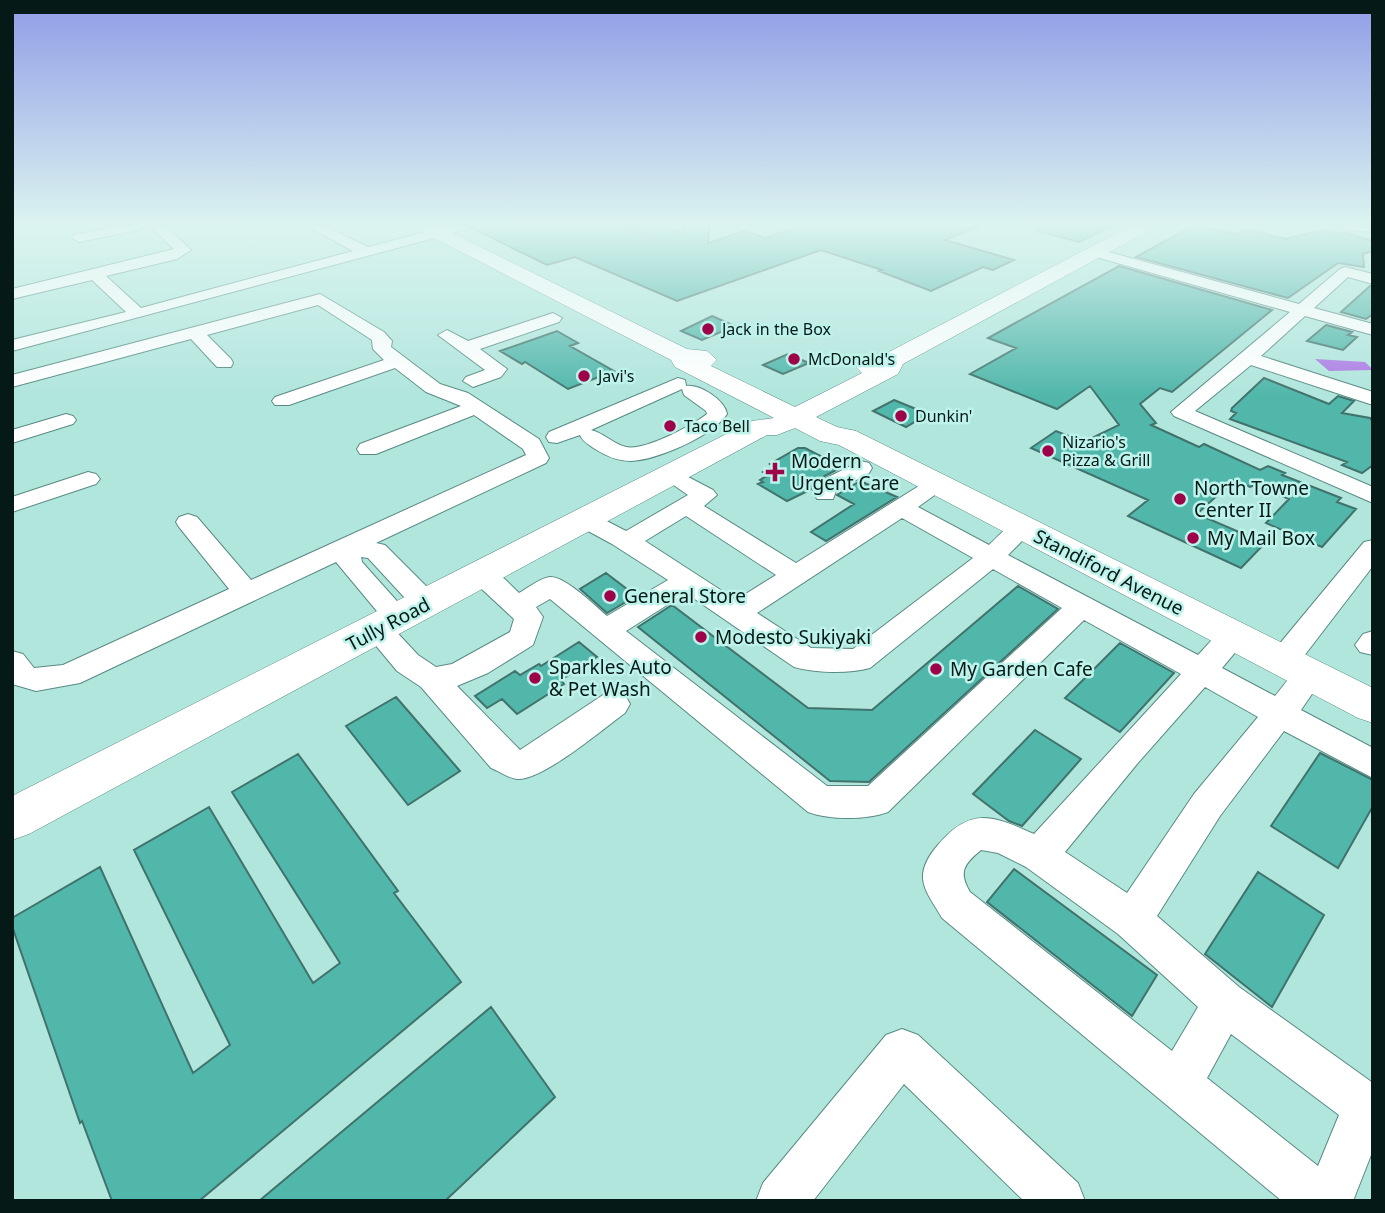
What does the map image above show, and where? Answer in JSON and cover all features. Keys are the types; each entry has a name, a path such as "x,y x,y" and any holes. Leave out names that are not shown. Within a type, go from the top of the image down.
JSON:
{"main road":[{"name":"Standiford Avenue","path":"537,283 682,356 684,362 788,415 830,435 846,437 1373,707"},
{"name":"Tully Road","path":"12,819 586,520 679,491 788,415 889,369 892,360 1037,283"}],"street":[{"path":"12,294 62,283"},
{"path":"104,283 138,314"},
{"path":"12,346 107,323 251,283"},
{"path":"1205,283 1373,330"},
{"path":"1334,283 1248,358 1181,412 1373,496"},
{"path":"12,381 320,299 378,336 383,341 382,349 433,388 461,397 531,444 538,458 69,675 33,682 17,673 12,662"},
{"path":"466,348 553,318"},
{"path":"107,323 125,344 118,351"},
{"path":"86,328 108,349 118,351"},
{"path":"193,331 224,363"},
{"path":"447,335 497,369 494,373 473,380"},
{"path":"1248,358 1373,399"},
{"path":"282,401 398,361"},
{"path":"557,437 685,388 716,408 717,414 713,420 646,452 628,455 616,452 590,436"},
{"path":"368,449 476,407"},
{"path":"12,436 66,420"},
{"path":"825,494 824,488 861,468"},
{"path":"12,505 88,479"},
{"path":"736,613 939,484"},
{"path":"624,543 679,491 796,575"},
{"path":"901,508 1373,764"},
{"path":"586,520 624,543 642,550 805,659 859,660 991,557 1023,527"},
{"path":"188,522 247,593"},
{"path":"346,547 349,564 400,617 404,659 432,679 503,758 518,765 535,760 614,704"},
{"path":"1132,920 1207,806 1278,713 1296,668 1373,548"},
{"path":"432,679 452,678 523,638 529,617 481,574"},
{"path":"605,629 687,580"},
{"path":"517,606 552,586 820,801 876,801 1081,606"},
{"path":"1039,855 1125,754 1234,636"},
{"path":"1322,1201 956,905 942,880 944,866 965,839 980,834 1004,838 1039,855 1132,920 1224,1002 1370,1110 1328,1201"},
{"path":"1179,1084 1224,1002"},
{"path":"781,1201 902,1051 1060,1201"}],"shaded area":[{"path":"1315,359 1365,362 1373,370 1329,371"}],"building":[{"path":"634,283 729,283 677,301"},
{"path":"909,283 949,283 931,291"},
{"path":"1089,283 1177,283 1272,310 1172,392 1160,388 1140,404 1156,423 1151,425 1199,447 1204,444 1260,470 1268,466 1285,473 1282,475 1341,498 1337,502 1356,509 1322,547 1266,523 1289,499 1255,485 1250,487 1234,480 1197,514 1265,543 1241,568 1128,516 1148,500 1031,448 1056,431 1079,440 1088,440 1119,425 1090,386 1057,409 970,374 1016,348 988,338"},
{"path":"1231,283 1310,283 1288,298"},
{"path":"1373,286 1373,314 1366,319 1341,312"},
{"name":"Jack in the Box","path":"712,316 735,326 702,340 681,331"},
{"path":"1326,325 1352,332 1348,335 1357,337 1343,350 1307,341"},
{"path":"557,331 578,343 570,346 614,371 568,389 525,362 522,364 500,351"},
{"name":"McDonald's","path":"788,354 809,363 783,374 763,365"},
{"path":"1264,378 1329,404 1338,396 1354,401 1342,413 1370,418 1373,422 1373,465 1362,473 1342,465 1347,462 1230,419 1236,413 1231,411 1232,408"},
{"path":"894,400 928,414 906,427 873,411"},
{"path":"798,448 805,448 842,467 815,481 810,490 787,501 758,484 768,475 763,472 774,466 770,464"},
{"path":"860,481 897,497 826,541 811,532 854,504 837,495"},
{"name":"General Store","path":"606,573 636,596 607,613 580,589"},
{"path":"1018,586 1058,609 869,782 830,781 638,627 672,605 808,708 872,710"},
{"name":"Sparkles Auto & Pet Wash","path":"579,642 597,657 561,680 564,684 517,714 502,699 487,708 475,696 515,671 520,675 539,664 541,666"},
{"path":"1120,643 1174,673 1120,732 1065,698"},
{"path":"396,697 460,771 408,805 346,726"},
{"path":"1035,730 1081,759 1022,826 1009,821 973,794"},
{"path":"1320,753 1373,780 1373,806 1338,868 1271,826"},
{"path":"298,754 398,891 394,893 461,982 199,1201 112,1201 82,1121 80,1123 12,926 12,918 100,867 193,1073 230,1045 134,850 209,807 313,983 340,963 232,792"},
{"path":"1014,869 1157,975 1132,1016 987,902"},
{"path":"1258,872 1324,915 1272,1007 1205,954"},
{"path":"491,1007 555,1097 445,1201 259,1201"}],"place":[{"name":"Jack in the Box","path":"708,329"},
{"name":"McDonald's","path":"794,359"},
{"name":"Javi's","path":"584,376"},
{"name":"Dunkin'","path":"901,416"},
{"name":"Taco Bell","path":"670,426"},
{"name":"Nizario's Pizza & Grill","path":"1048,451"},
{"name":"Modern Urgent Care","path":"775,472"},
{"name":"North Towne Center II","path":"1180,499"},
{"name":"My Mail Box","path":"1193,538"},
{"name":"General Store","path":"610,596"},
{"name":"Modesto Sukiyaki","path":"701,637"},
{"name":"My Garden Cafe","path":"936,669"},
{"name":"Sparkles Auto & Pet Wash","path":"535,678"}]}
